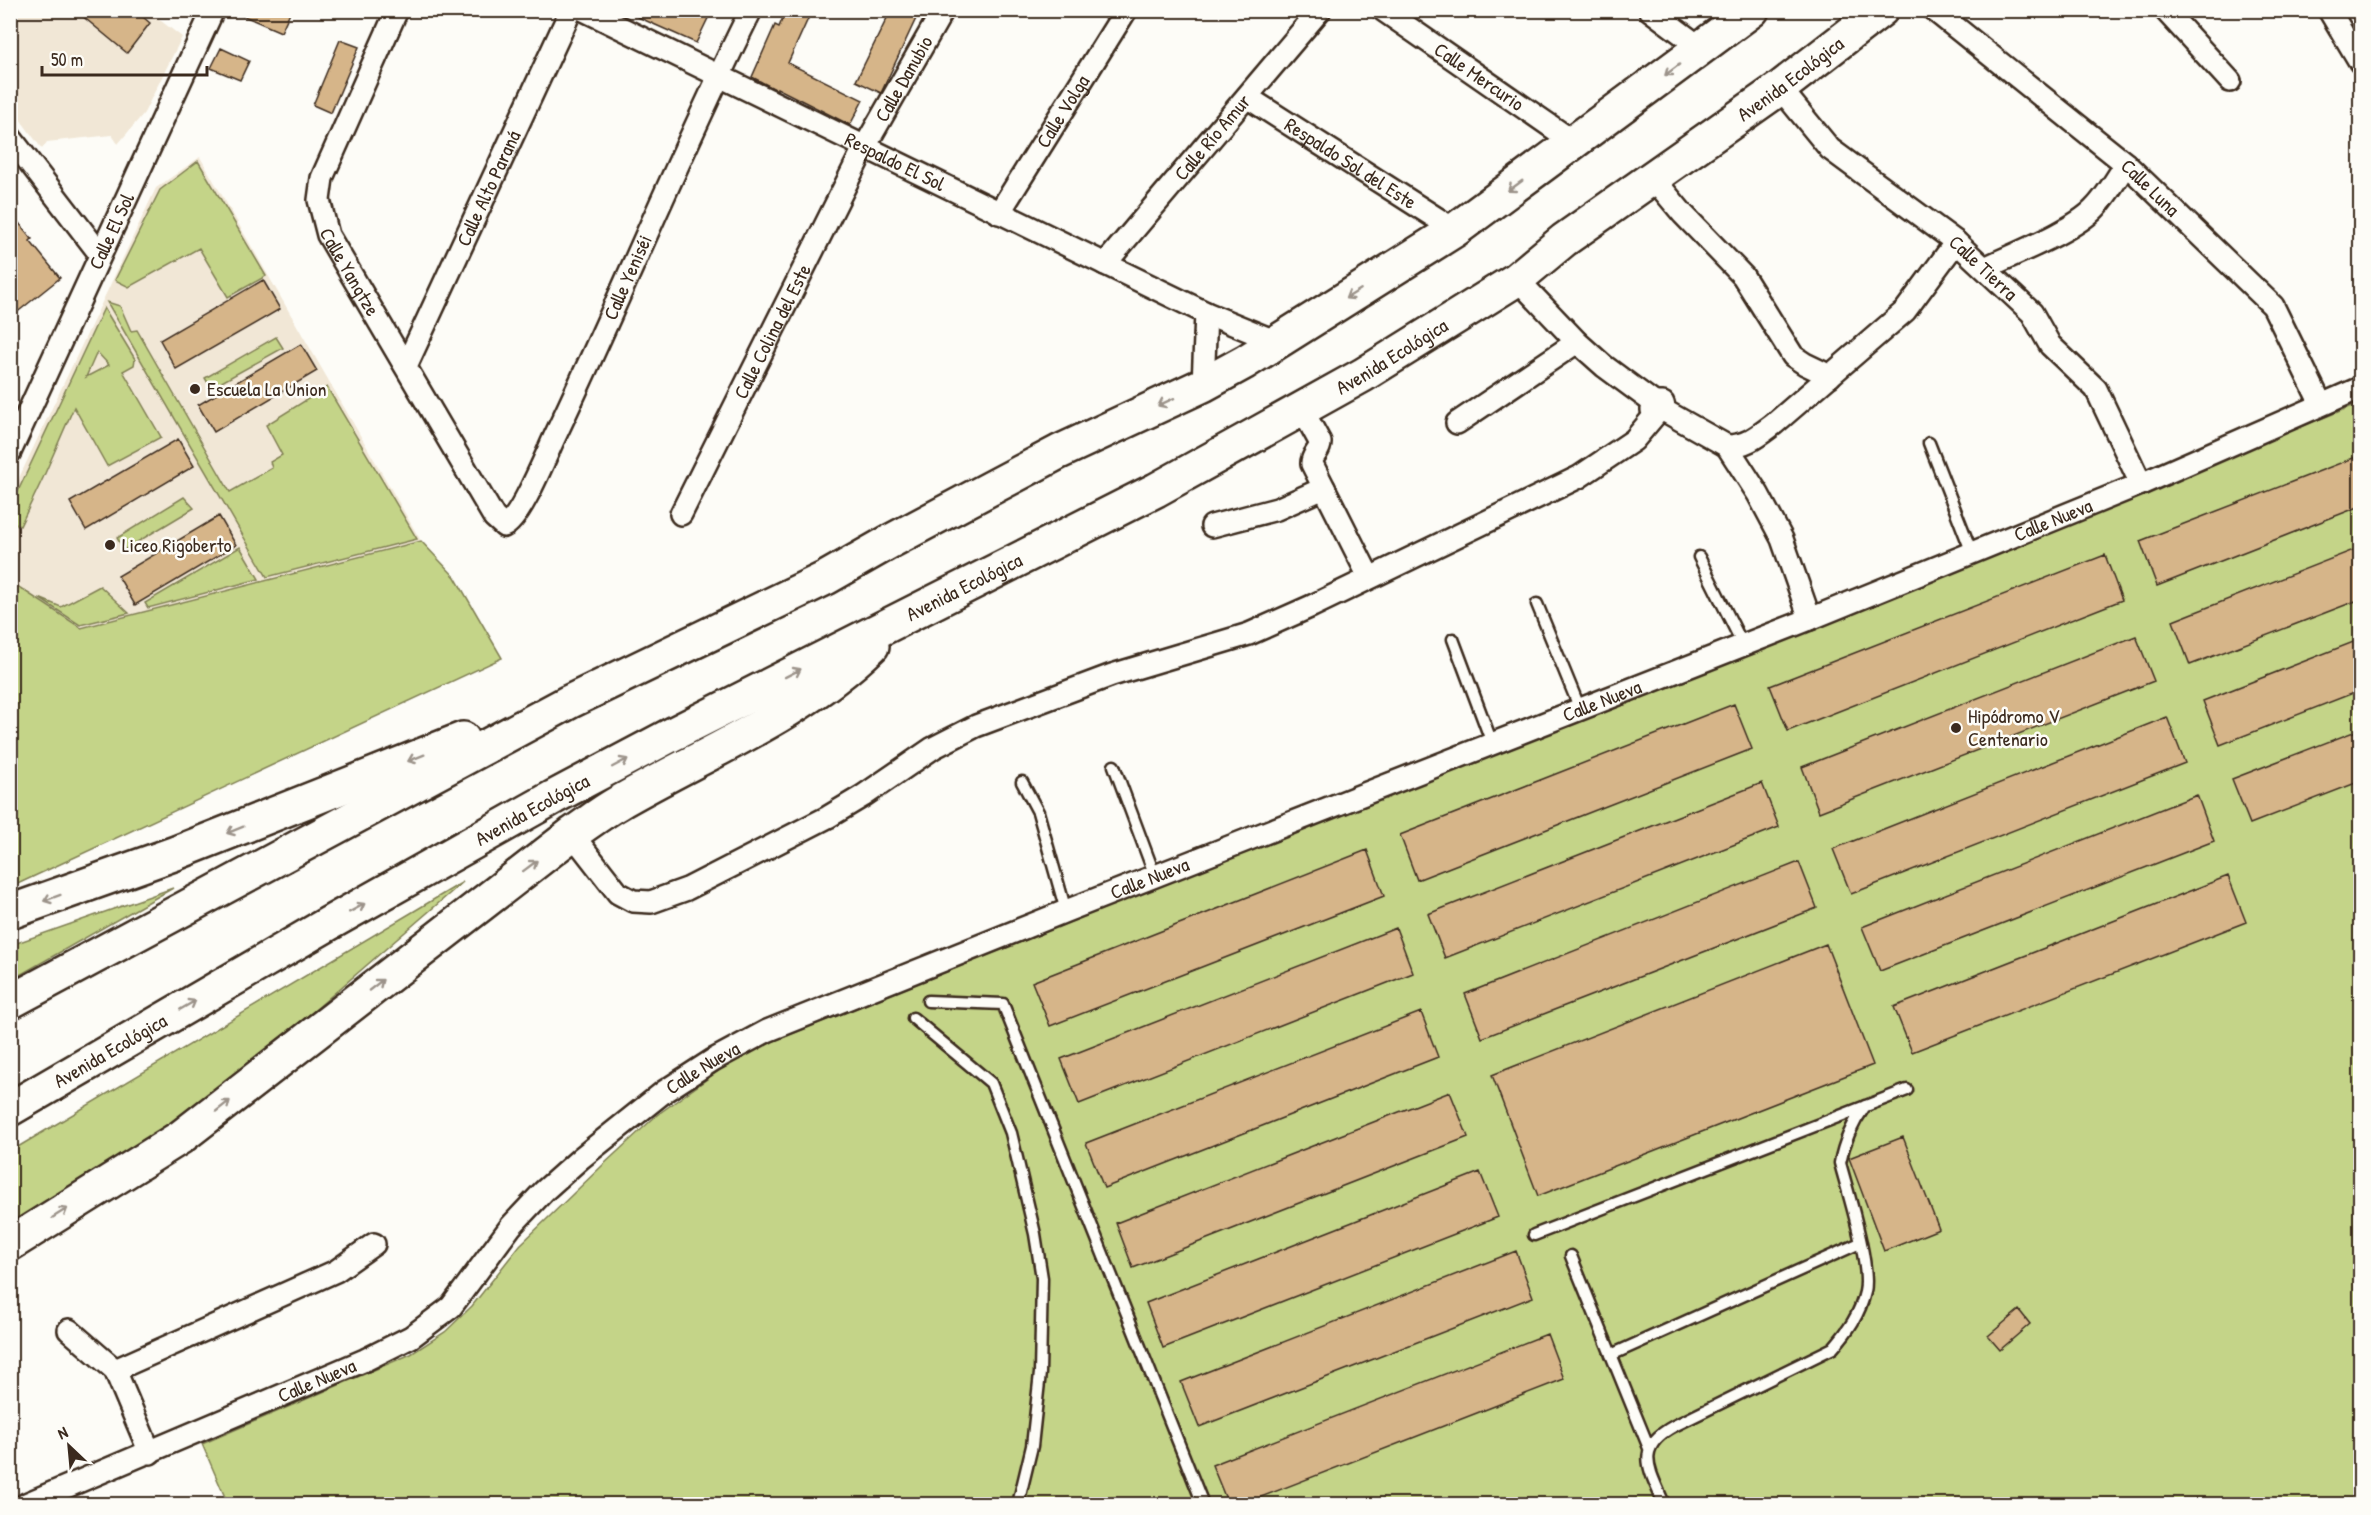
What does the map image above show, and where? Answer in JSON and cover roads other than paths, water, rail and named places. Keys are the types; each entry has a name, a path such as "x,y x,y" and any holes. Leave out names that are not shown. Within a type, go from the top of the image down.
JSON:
{"main road":[{"path":"10,1002 569,702 826,578 1059,452 1203,385 1277,342 1455,230 1752,10"},
{"name":"Avenida Ecológica","path":"10,1109 328,924 554,798 903,616 1156,490 1363,375 1517,279 1564,240 1780,88 1881,10"},
{"path":"10,1244 181,1137 572,834 617,804 802,703 856,662 903,616"},
{"path":"10,912 176,854 450,744 569,702"}],"street":[{"name":"Calle El Sol","path":"10,452 213,10"},
{"name":"Calle Yangtze","path":"397,10 322,178 319,200 328,235 494,517"},
{"name":"Calle Alto Paraná","path":"406,366 571,10"},
{"name":"Respaldo El Sol","path":"584,10 1206,313 1277,342"},
{"name":"Calle Yeniséi","path":"494,517 504,526 510,523 526,496 572,400 719,74 751,10"},
{"name":"Calle Danubio","path":"864,148 943,10"},
{"name":"Calle Río Amur","path":"1105,264 1320,10"},
{"name":"Calle Mercurio","path":"1383,10 1575,143"},
{"path":"1650,10 1701,48"},
{"name":"Calle Luna","path":"1934,10 2126,164 2273,306 2321,404"},
{"path":"2165,10 2230,81"},
{"path":"2329,10 2361,62"},
{"name":"Calle Volga","path":"999,213 1118,13"},
{"name":"Calle Tierra","path":"1780,88 1830,149 1956,242 2032,314 2050,345 2096,389 2141,484"},
{"name":"Respaldo Sol del Este","path":"1247,97 1455,230"},
{"path":"10,137 100,254"},
{"name":"Calle Colina del Este","path":"681,514 864,148"},
{"path":"1985,268 2078,222 2093,211 2106,196 2126,164"},
{"path":"1653,178 1683,214 1743,276 1793,356 1830,376"},
{"path":"1517,279 1577,342 1658,410 1727,446 1739,446 1751,440 1830,376 1905,311 1956,242"},
{"path":"1203,385 1206,313"},
{"path":"1457,423 1577,342"},
{"name":"Calle Nueva","path":"26,1504 365,1360 411,1337 451,1307 511,1226 544,1191 581,1158 665,1090 713,1060 767,1031 1972,553 2141,484 2361,388"},
{"path":"1302,409 1320,442 1320,448 1312,462 1369,577"},
{"path":"572,834 618,893 633,901 651,902 687,889 828,817 933,748 976,726 1112,675 1249,634 1579,477 1634,440 1658,410"},
{"path":"1727,446 1758,494 1782,539 1810,618"},
{"path":"1212,526 1277,508 1324,488"},
{"path":"115,1370 336,1270 374,1244"},
{"path":"69,1330 115,1370 150,1453"}],"lane":[{"path":"1929,443 1972,553"},
{"path":"1699,557 1743,645"},
{"path":"1537,604 1580,709"},
{"path":"1453,639 1492,743"},
{"path":"1114,766 1155,876"},
{"path":"1022,782 1038,812 1066,911"},
{"path":"928,1001 1003,1004 1203,1504"},
{"path":"914,1018 991,1083 1011,1132 1035,1233 1041,1278 1042,1325 1039,1385 1032,1446 1018,1504"},
{"path":"1534,1235 1907,1090"},
{"path":"1664,1504 1647,1462 1649,1448 1655,1439 1665,1431 1833,1348 1849,1330 1860,1310 1866,1290 1866,1270 1840,1163 1848,1133 1865,1106"},
{"path":"1611,1355 1860,1243"},
{"path":"1571,1256 1649,1448"}],"place":[{"name":"Escuela La Union","path":"195,389"},
{"name":"Liceo Rigoberto","path":"110,545"},
{"name":"Hipódromo V Centenario","path":"1956,728"}]}
